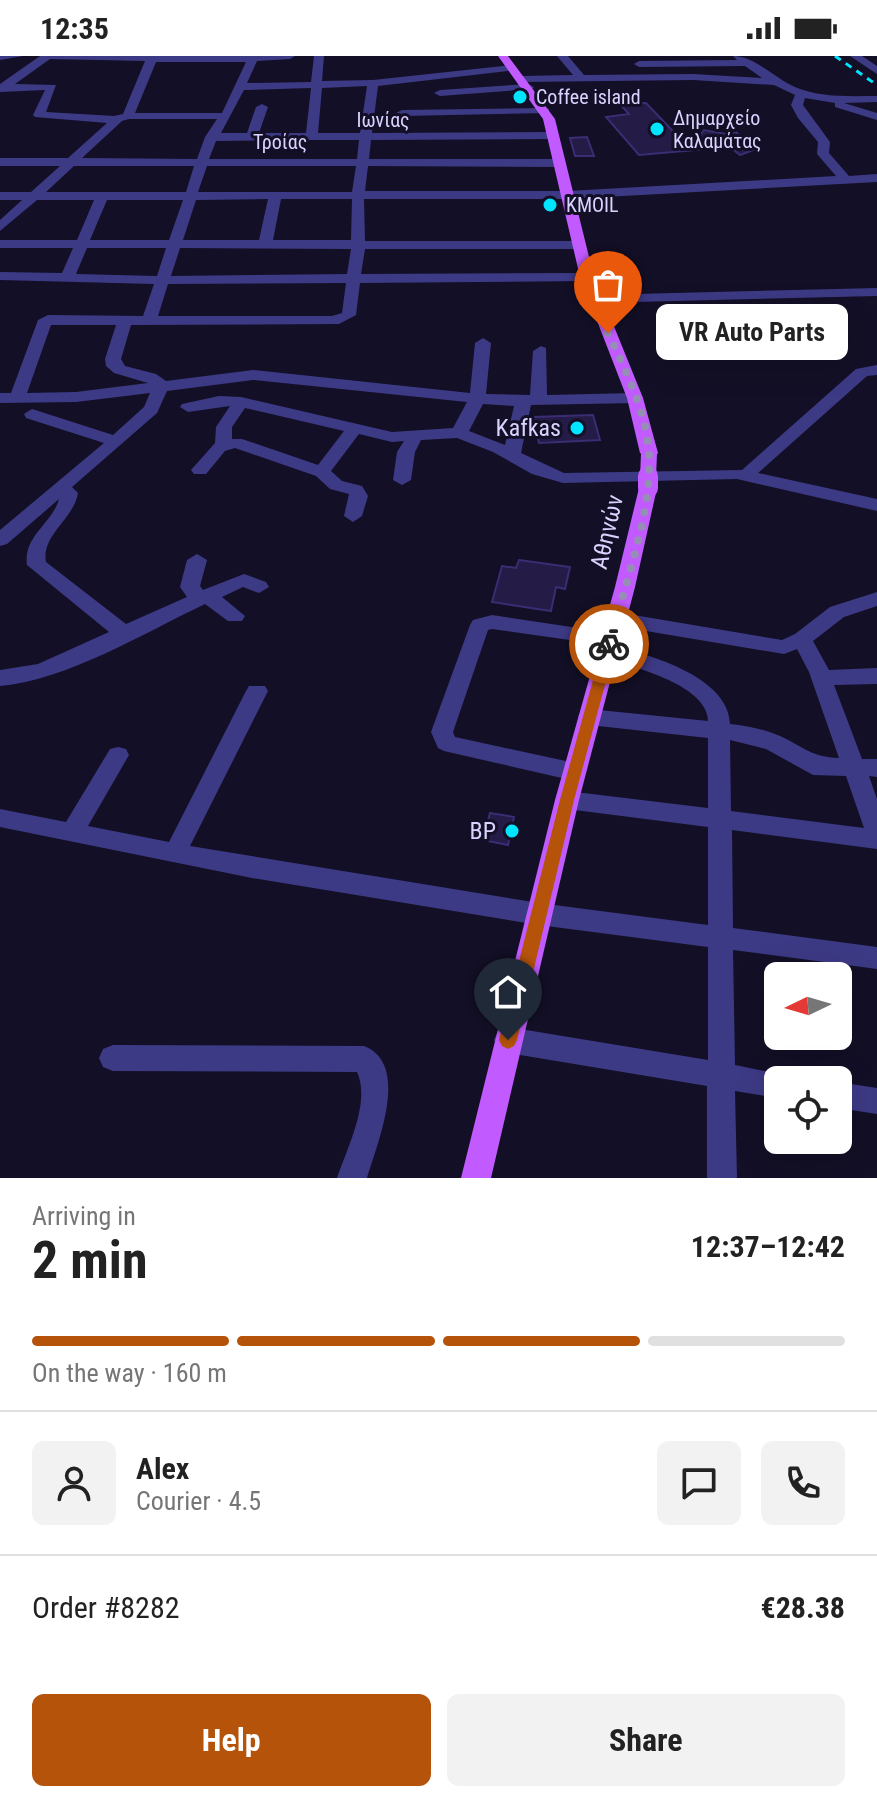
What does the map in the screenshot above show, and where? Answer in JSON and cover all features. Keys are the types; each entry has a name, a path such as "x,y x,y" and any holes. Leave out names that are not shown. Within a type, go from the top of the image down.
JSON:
{"main road":[{"name":"Αθηνών","path":"476,1178 567,800 648,488 649,453 635,398 587,277 554,136 545,111 503,56"}],"street":[{"path":"0,57 18,56"},
{"path":"1,88 47,56 290,56"},
{"path":"312,138 319,56"},
{"path":"562,56 581,78"},
{"path":"855,56 877,71"},
{"path":"0,227 122,118 152,58"},
{"path":"149,320 211,137 225,116 253,58"},
{"path":"622,78 619,64 743,59 775,82 801,95 877,117"},
{"path":"240,87 373,83 512,68"},
{"path":"440,93 581,78 689,77 775,82"},
{"path":"373,83 358,195 358,246 349,315 344,319 48,320 43,323 9,398 76,397 263,375 477,399 530,402 635,398"},
{"path":"1,88 52,87 39,115 122,118 225,116"},
{"path":"801,95 797,105 800,114 824,142 823,154 846,180"},
{"path":"829,101 877,99"},
{"path":"252,137 262,107"},
{"path":"402,113 545,111"},
{"name":"Ιωνίας","path":"211,137 554,136"},
{"name":"Τροίας","path":"0,162 560,163"},
{"path":"0,196 568,195 877,178"},
{"path":"68,277 102,195"},
{"path":"265,245 275,196"},
{"path":"0,244 579,245"},
{"path":"0,276 162,279 587,277"},
{"path":"700,277 707,295"},
{"path":"595,299 875,292 877,308"},
{"path":"125,320 113,359 114,366 120,371 156,379 161,385"},
{"path":"459,433 477,399 483,343"},
{"path":"512,454 530,402 541,351"},
{"path":"747,475 862,372 877,370"},
{"path":"0,540 151,409 161,385"},
{"path":"188,407 219,401 241,402 392,437 459,433 512,454 538,470 569,479 683,473 747,475 877,505"},
{"path":"200,470 223,444 224,427 241,402"},
{"path":"32,414 116,441"},
{"path":"322,472 354,429"},
{"path":"402,480 406,452 414,438"},
{"path":"223,444 236,443 322,472 332,482 359,493 353,516"},
{"path":"61,488 70,496 68,504 35,551 37,565 124,633"},
{"path":"197,560 190,587 235,616"},
{"path":"0,678 35,674 242,580 259,587"},
{"path":"575,772 446,742 442,732 480,625 492,622 611,637 788,646 832,615 877,599"},
{"path":"611,637 634,658 696,687 716,707 721,731 717,820 722,1178"},
{"path":"802,639 822,678 877,830"},
{"path":"822,678 877,676"},
{"path":"175,853 257,691"},
{"path":"589,717 721,731 765,739 811,765 877,768"},
{"path":"71,833 118,755"},
{"path":"567,800 877,839"},
{"path":"0,818 175,853 539,914 877,958"},
{"path":"508,1040 764,1083"},
{"path":"113,1058 364,1059 373,1071 375,1094 352,1178"},
{"path":"852,1097 877,1101"}],"building":[{"path":"637,99 640,103 646,103 690,149 704,130 726,134 736,132 756,149 740,155 730,147 639,155 606,117 629,114 617,101"},
{"path":"587,137 594,156 575,156 570,138"},
{"path":"593,415 600,440 539,443 533,417"},
{"path":"519,560 570,567 565,589 556,587 551,611 492,602 502,566 516,568"},
{"path":"490,813 514,817 508,845 483,840"}],"railway":[{"path":"835,56 877,85"}],"way so far":[{"path":"608,333 626,372 649,447 648,488 609,644"}],"place":[{"name":"Coffee island","path":"520,97"},
{"name":"Δημαρχείο Καλαμάτας","path":"657,129"},
{"name":"KMOIL","path":"550,205"},
{"name":"VR Auto Parts","path":"608,333"},
{"name":"Kafkas","path":"577,428"},
{"name":"BP","path":"512,831"}],"route":[{"path":"508,1040 609,644"}]}
